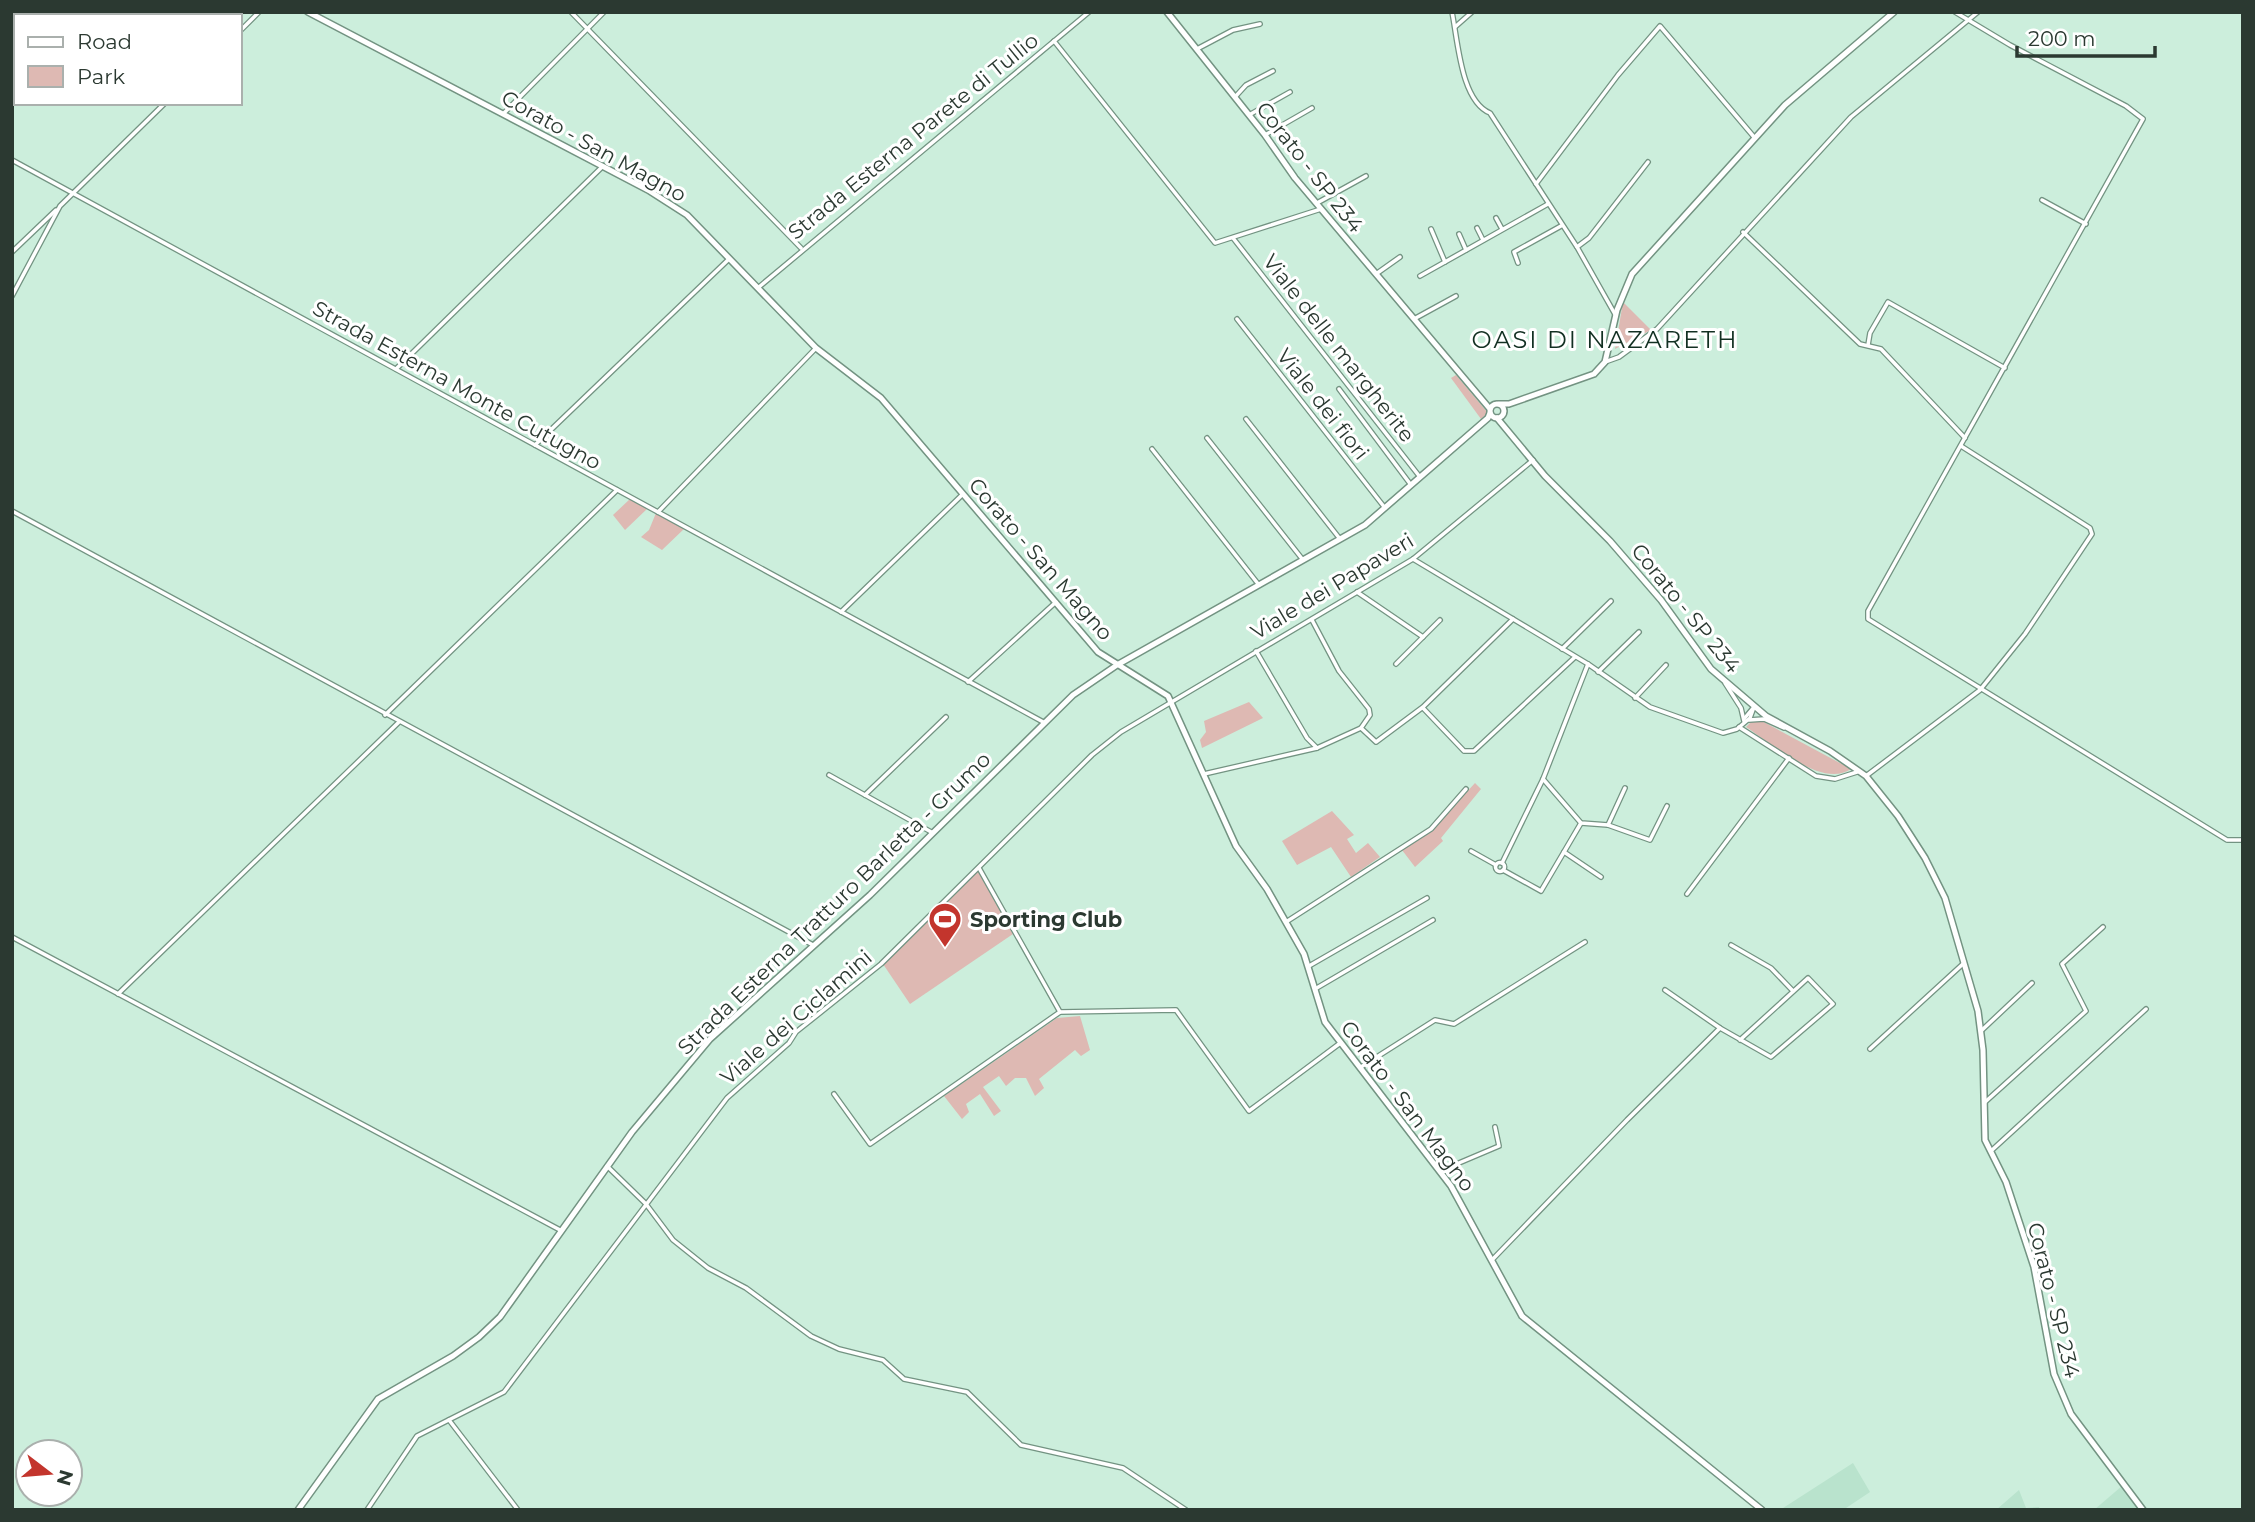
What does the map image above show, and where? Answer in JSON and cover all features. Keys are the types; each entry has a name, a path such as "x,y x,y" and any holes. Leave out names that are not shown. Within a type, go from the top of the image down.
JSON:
{"main road":[{"name":"Corato - San Magno","path":"308,12 603,166 687,215 759,286 816,348 881,398 1098,652 1172,700 1236,846 1267,889 1309,966 1325,1023 1440,1171 1522,1316 1762,1510"},
{"name":"Corato - SP 234","path":"1167,12 1321,209 1495,412 1532,460 1610,541 1661,600 1711,669 1754,707 1860,771 1898,816 1925,858 1945,898 1964,963 1981,1031 1985,1140 2006,1182 2034,1267 2054,1374 2071,1414 2143,1510"},
{"path":"1605,362 1625,284 1632,274 1785,105 1894,12"},
{"name":"Strada Esterna Tratturo Barletta - Grumo","path":"298,1510 368,1409 388,1393 432,1369 480,1337 516,1296 607,1166 671,1083 710,1039 815,946 1073,695 1117,665 1365,525 1495,412 1509,404 1594,373 1605,362"}],"street":[{"path":"242,29 259,12"},
{"path":"571,12 802,248"},
{"path":"503,114 604,12"},
{"name":"Strada Esterna Parete di Tullio","path":"759,286 1089,12"},
{"path":"1452,12 1470,96 1481,109 1490,113 1577,247 1616,316"},
{"path":"1455,27 1472,12"},
{"path":"1955,12 2010,45 2141,115 2142,124 1868,611 1868,619 2227,840 2243,840"},
{"path":"1605,362 1619,357 1657,329 1851,117 1978,12"},
{"path":"1197,50 1233,30 1260,24"},
{"path":"1536,184 1618,75 1660,26 1754,137"},
{"path":"1054,41 1214,243 1321,209"},
{"path":"1235,97 1246,85 1273,71"},
{"path":"1249,115 1290,92"},
{"path":"12,251 163,105"},
{"path":"1265,135 1312,108"},
{"name":"Strada Esterna Monte Cutugno","path":"12,160 1045,723"},
{"path":"1577,247 1589,237 1648,162"},
{"path":"396,369 603,166"},
{"path":"1317,203 1366,176"},
{"path":"2042,200 2086,225"},
{"path":"1420,276 1548,204"},
{"path":"12,296 60,206"},
{"path":"1496,218 1502,229"},
{"path":"1518,263 1514,252 1561,226"},
{"path":"1476,228 1483,240"},
{"path":"1431,229 1445,262"},
{"path":"1743,232 1855,339 1881,349 1966,438"},
{"path":"1459,234 1466,250"},
{"name":"Viale delle margherite","path":"1233,238 1420,477"},
{"path":"1376,274 1399,257"},
{"path":"535,445 730,258"},
{"path":"1414,319 1456,296"},
{"path":"1868,345 1870,333 1888,302 2005,368"},
{"name":"Viale dei fiori","path":"1237,319 1385,508"},
{"path":"658,512 816,348"},
{"path":"1339,389 1411,485"},
{"path":"1245,419 1340,539"},
{"path":"1208,438 1303,560"},
{"path":"1866,776 1980,690 2025,634 2092,530 1961,446"},
{"path":"1152,449 1259,585"},
{"name":"Viale dei Papaveri","path":"1172,700 1413,559 1532,460"},
{"path":"385,715 617,490"},
{"path":"841,612 962,494"},
{"path":"12,511 815,946"},
{"path":"1413,559 1588,664 1650,707 1685,717 1723,733 1732,732 1739,727 1754,707"},
{"path":"1357,592 1423,637"},
{"path":"1562,649 1611,601"},
{"path":"968,682 1056,602"},
{"path":"1204,775 1317,748 1361,728 1370,715 1339,671 1311,619"},
{"path":"1361,728 1376,742 1423,707 1513,619"},
{"path":"1396,664 1440,620"},
{"path":"1598,672 1639,632"},
{"path":"1256,652 1307,738 1317,748"},
{"path":"1423,707 1464,751 1474,751 1576,657"},
{"path":"1581,823 1541,891 1503,870 1497,870 1543,779 1588,664"},
{"path":"1634,698 1666,665"},
{"path":"1725,682 1741,708 1744,721"},
{"name":"Viale dei Ciclamini","path":"367,1510 417,1436 503,1392 727,1098 789,1043 796,1032 881,964 1093,755 1121,732 1172,700"},
{"path":"865,795 946,717"},
{"path":"1744,721 1764,719 1787,728"},
{"path":"118,994 400,722"},
{"path":"1739,727 1826,779 1860,771"},
{"path":"1687,894 1789,758"},
{"path":"829,775 933,833"},
{"path":"1543,779 1581,823 1608,825 1650,840 1667,806"},
{"path":"1608,825 1625,788"},
{"path":"1284,923 1431,829 1466,789"},
{"path":"1471,851 1499,864"},
{"path":"1564,852 1601,877"},
{"path":"978,867 1060,1012"},
{"path":"1309,966 1427,898"},
{"path":"1315,989 1433,920"},
{"path":"1982,1104 2086,1011 2062,964 2103,927"},
{"path":"12,937 560,1230"},
{"path":"1359,1068 1435,1020 1454,1024 1585,942"},
{"path":"1731,945 1771,968 1793,992"},
{"path":"1870,1049 1964,963"},
{"path":"1665,990 1720,1028 1740,1040 1771,1057 1833,1004 1808,978 1740,1040"},
{"path":"1981,1031 2032,983"},
{"path":"1991,1151 2146,1009"},
{"path":"834,1094 870,1144 1060,1012 1175,1010 1249,1111 1339,1044"},
{"path":"1492,1260 1720,1028"},
{"path":"1440,1171 1499,1146 1495,1127"},
{"path":"607,1166 646,1204 673,1240 708,1268 746,1288 810,1336 839,1349 883,1360 904,1379 967,1392 1021,1445 1123,1468 1186,1510"},
{"path":"449,1420 518,1510"}],"shaded area":[{"path":"1853,1463 1870,1492 1843,1510 1780,1510"},
{"path":"2122,1486 2139,1510 2094,1510"},
{"path":"2019,1490 2026,1508 2039,1507 2040,1510 1996,1510"}],"green space":[{"path":"1623,302 1651,330 1615,349"},
{"path":"1456,375 1488,413 1481,419 1451,378"},
{"path":"630,499 648,508 625,530 613,515"},
{"path":"656,513 685,528 662,550 641,537 649,530"},
{"path":"1249,702 1263,718 1202,748 1200,740 1206,732 1204,721"},
{"path":"1762,721 1851,769 1839,774 1826,773 1797,762 1746,727 1751,722"},
{"path":"1475,783 1481,789 1441,838 1443,841 1415,867 1402,850 1432,830"},
{"path":"1332,811 1354,835 1347,839 1356,853 1368,843 1380,857 1351,877 1331,847 1297,865 1282,841"},
{"name":"Sporting Club","path":"978,870 1013,934 910,1004 883,964"},
{"path":"1080,1016 1090,1050 1081,1056 1075,1050 1039,1079 1044,1088 1035,1096 1026,1078 1015,1078 1006,1086 999,1076 983,1087 1001,1111 994,1116 980,1094 966,1104 969,1112 962,1119 944,1096 1057,1018"}],"place":[{"name":"Sporting Club","path":"945,949"}],"district":[{"name":"OASI DI NAZARETH","path":"1605,339"}]}
